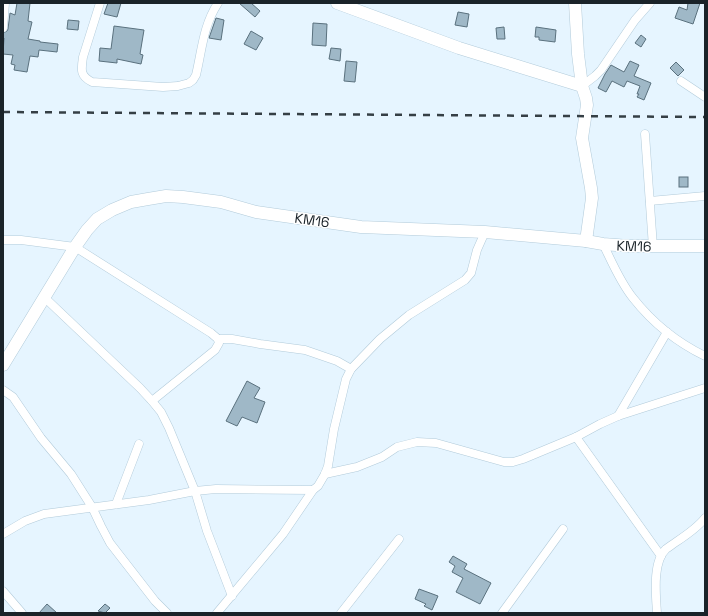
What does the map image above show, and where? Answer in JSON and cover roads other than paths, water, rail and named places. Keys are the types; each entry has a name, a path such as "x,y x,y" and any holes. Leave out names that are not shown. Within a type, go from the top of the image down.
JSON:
{"street":[{"path":"3,28 5,3"},
{"path":"100,3 82,65 82,73 87,80 92,82 163,87 178,86 189,83 193,80 196,75 201,43 207,24 218,3"},
{"path":"337,3 459,48 582,86"},
{"path":"575,3 578,54 582,86 586,98 582,138 592,198 586,241"},
{"path":"582,86 601,70 635,20 650,3"},
{"path":"681,81 705,97"},
{"path":"645,134 654,247"},
{"name":"KM16","path":"3,365 75,247 87,230 98,219 112,210 131,202 148,199 166,196 183,197 221,202 256,212 362,227 485,232 586,241 603,244 654,247 705,246"},
{"path":"650,202 705,196"},
{"path":"217,613 283,534 325,474 328,466 334,429 346,379 351,369 380,339 409,315 466,280 471,273 477,250 485,232"},
{"path":"3,240 21,240 75,247 211,332 218,339 219,343 215,350 152,401"},
{"path":"603,244 618,274 633,298 658,325 692,350 705,356"},
{"path":"44,297 140,388 161,412 195,491 207,531 232,596"},
{"path":"618,416 667,332"},
{"path":"218,339 232,339 305,350 328,358 351,369"},
{"path":"325,474 357,467 382,457 397,447 417,442 436,443 504,462 514,462 576,438 600,424 618,416 705,388"},
{"path":"3,390 13,397 41,438 71,474 92,507 110,543 155,601 167,613"},
{"path":"576,438 660,556"},
{"path":"116,504 139,444"},
{"path":"3,534 25,521 44,514 149,500 195,491 216,489 313,490"},
{"path":"656,613 656,580 660,556 665,550 705,518"},
{"path":"502,613 564,529"},
{"path":"341,613 399,539"},
{"path":"3,591 22,613"}],"railway":[{"path":"3,112 705,117"}]}
